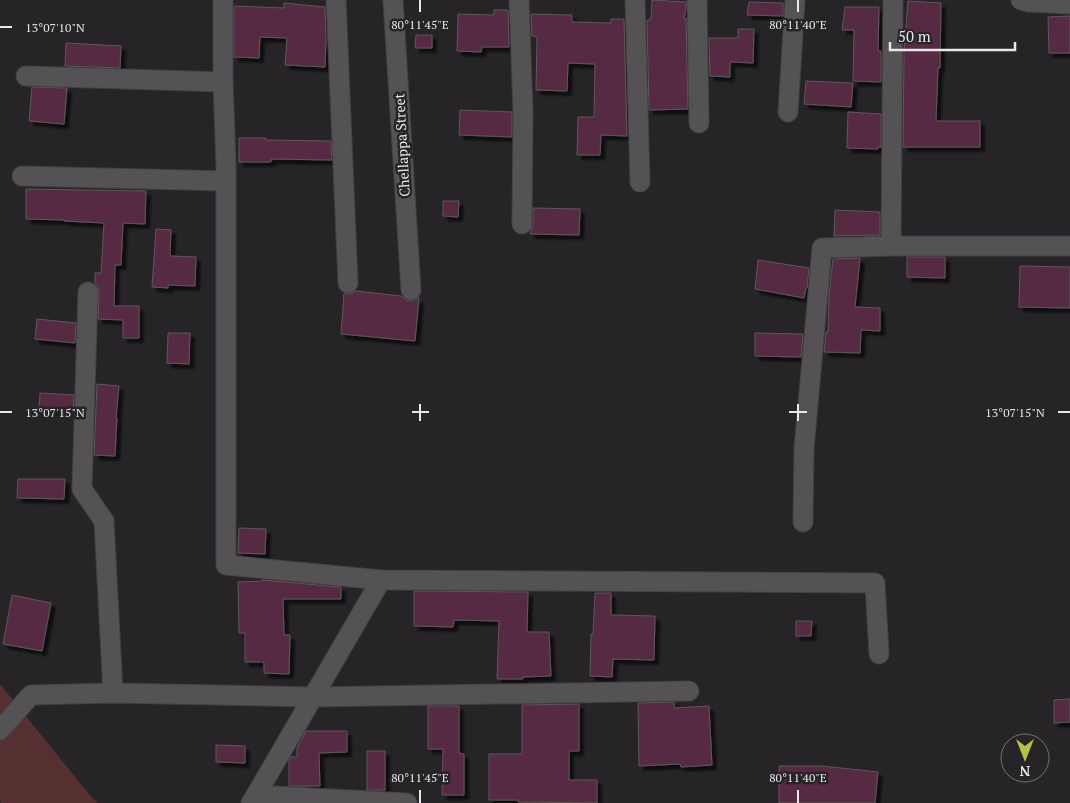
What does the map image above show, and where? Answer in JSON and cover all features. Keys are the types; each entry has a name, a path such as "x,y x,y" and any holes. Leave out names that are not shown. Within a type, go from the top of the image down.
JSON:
{"street":[{"path":"223,0 226,182 226,565 381,580 875,583 879,654"},
{"path":"336,0 348,284"},
{"path":"385,0 407,0"},
{"name":"Chellappa Street","path":"393,0 410,290"},
{"path":"519,0 523,111 522,224"},
{"path":"635,0 640,182"},
{"path":"697,0 699,123"},
{"path":"788,112 795,0"},
{"path":"891,246 893,0"},
{"path":"1026,1 1070,4"},
{"path":"26,76 223,82"},
{"path":"22,176 226,182"},
{"path":"802,522 804,449 822,248 1070,246"},
{"path":"88,292 82,489 104,521 113,693"},
{"path":"381,580 254,799 406,803"},
{"path":"0,730 31,695 113,693 313,697 689,691"}],"shaded area":[{"path":"0,684 80,783 97,803 1,803"}],"building":[{"path":"652,0 686,2 684,18 686,18 688,109 649,110 647,20 651,18"},
{"path":"908,1 941,3 940,68 938,68 936,121 980,121 980,147 903,147 904,50"},
{"path":"749,2 783,3 783,16 747,15"},
{"path":"284,3 325,7 325,67 285,65 287,38 260,37 259,58 234,57 234,6 284,8"},
{"path":"845,7 879,7 878,51 881,51 881,82 853,81 854,30 842,30"},
{"path":"494,10 508,10 509,47 482,47 481,52 457,51 458,14 494,15"},
{"path":"531,14 572,15 572,22 611,23 611,19 624,19 627,136 601,135 600,155 577,155 578,117 594,117 595,64 568,63 567,91 536,90 537,37 532,36"},
{"path":"1070,16 1070,53 1049,53 1048,17"},
{"path":"738,29 754,29 753,63 730,62 730,77 710,76 709,38 738,38"},
{"path":"416,35 432,35 432,48 415,48"},
{"path":"66,43 121,46 120,68 65,66"},
{"path":"806,81 853,83 851,107 804,104"},
{"path":"32,87 67,88 64,124 29,121"},
{"path":"460,110 512,112 512,137 459,135"},
{"path":"848,112 881,114 881,147 878,147 878,149 847,148"},
{"path":"239,138 331,141 332,160 271,159 271,162 239,162"},
{"path":"26,189 146,191 145,224 123,223 121,265 115,265 114,306 139,306 139,338 123,338 123,320 98,319 99,292 95,283 95,273 101,273 104,223 26,219"},
{"path":"443,201 459,201 458,217 443,216"},
{"path":"533,208 580,209 579,235 530,234 533,225"},
{"path":"835,210 880,212 880,235 834,236"},
{"path":"156,229 171,230 170,256 196,257 195,286 168,285 168,288 152,287"},
{"path":"907,257 945,257 945,278 907,277"},
{"path":"860,258 855,307 880,308 880,331 861,330 860,353 824,352 826,332 828,332 829,294 833,259"},
{"path":"758,260 809,268 804,298 755,289"},
{"path":"1020,266 1070,267 1070,308 1019,307"},
{"path":"356,291 401,296 411,301 419,298 415,341 341,334 344,293 349,294"},
{"path":"37,319 76,323 75,343 35,339"},
{"path":"168,333 190,333 189,364 167,363"},
{"path":"755,333 803,334 801,357 755,356"},
{"path":"97,384 119,386 115,456 94,455"},
{"path":"40,393 74,395 73,411 39,409"},
{"path":"18,479 65,479 64,499 17,498"},
{"path":"239,528 266,529 265,554 238,553"},
{"path":"262,580 341,587 341,599 283,599 284,635 290,635 289,674 264,673 264,662 245,662 245,633 239,633 238,582"},
{"path":"414,591 528,592 527,632 549,632 551,676 497,679 499,621 454,620 453,627 414,626"},
{"path":"595,593 611,593 611,615 655,616 654,660 613,659 612,677 590,676 591,634 593,634"},
{"path":"12,595 51,603 42,651 3,644"},
{"path":"796,621 812,621 811,636 796,636"},
{"path":"1070,699 1070,722 1054,723 1054,700"},
{"path":"674,702 674,708 709,706 712,765 681,767 680,764 639,766 638,703"},
{"path":"579,704 579,751 569,751 569,780 597,780 597,803 489,800 489,754 522,754 522,705"},
{"path":"428,706 459,706 459,753 464,754 464,795 442,795 443,749 428,749"},
{"path":"306,731 347,731 347,752 319,753 320,786 289,786 289,760 291,757 297,757 297,748"},
{"path":"216,745 245,746 245,763 216,762"},
{"path":"367,751 385,751 385,790 367,790"},
{"path":"779,766 822,766 878,772 875,803 779,803"}]}
